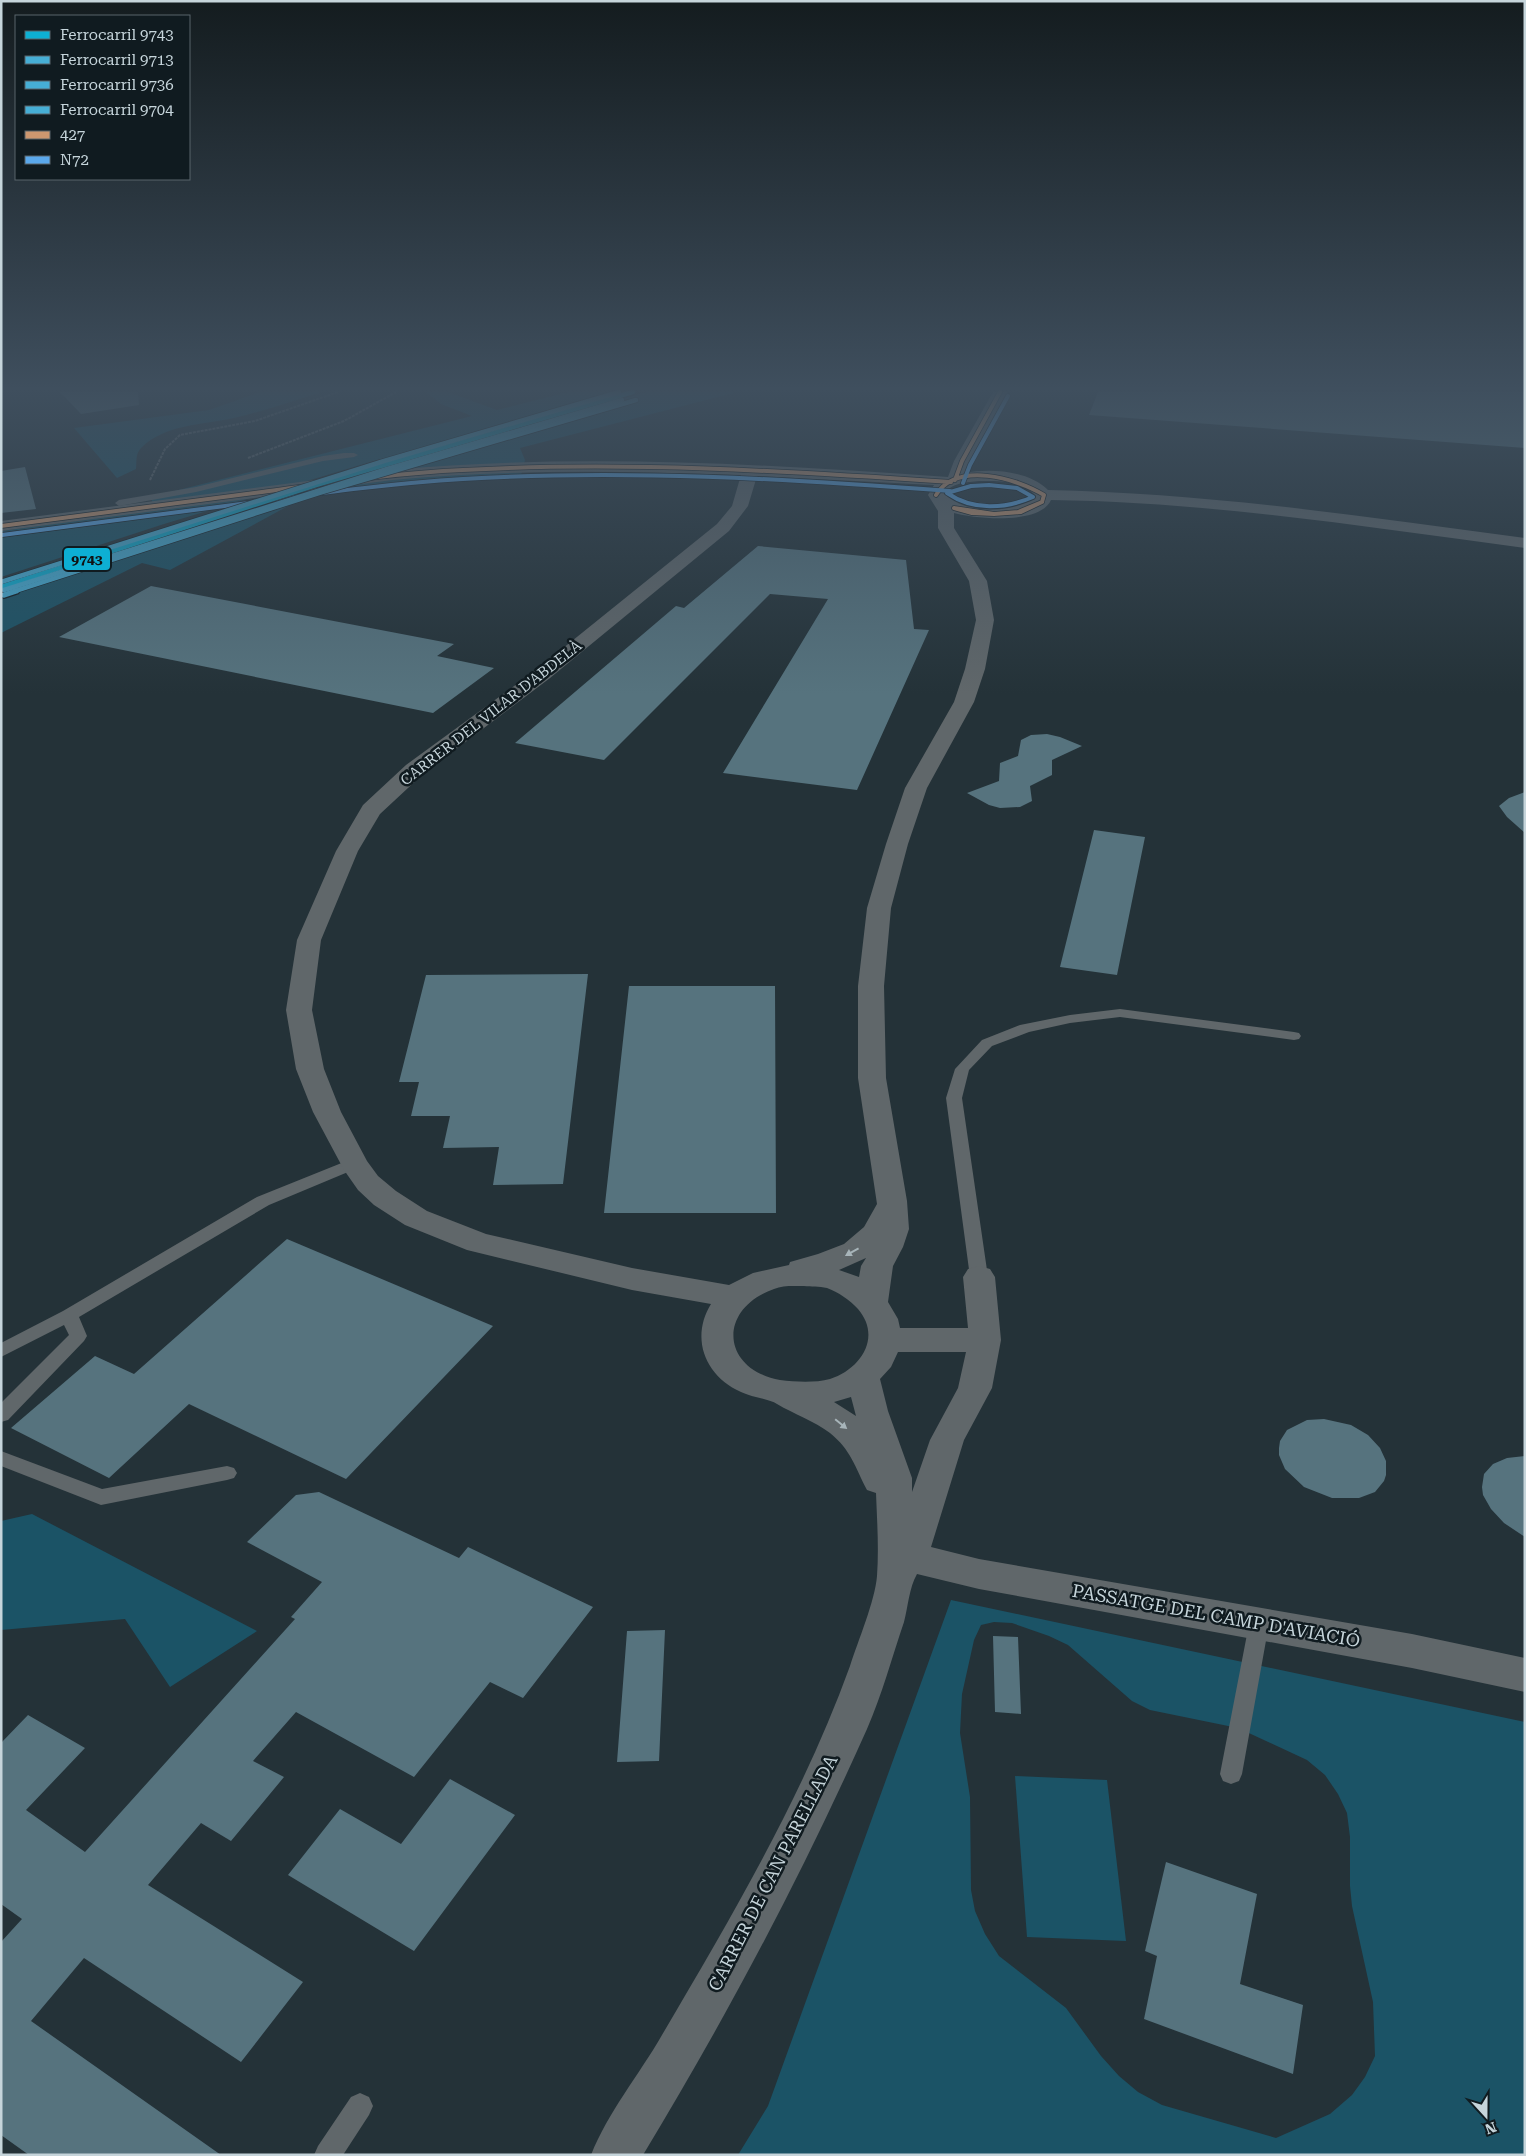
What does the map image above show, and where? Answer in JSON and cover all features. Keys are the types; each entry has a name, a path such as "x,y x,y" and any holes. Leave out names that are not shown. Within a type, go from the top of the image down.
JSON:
{"street":[{"path":"1,526 252,493"},
{"name":"CARRER DEL VILAR D'ABDELÀ","path":"733,1297 632,1278 478,1242 416,1218 385,1198 368,1183 354,1163 327,1112 310,1069 299,1010 309,940 347,851 371,810 414,770 543,674 703,543 722,530 737,515 745,493"},
{"path":"872,1302 877,1266 888,1247 894,1229 892,1201 872,1078 871,986 880,908 897,844 916,788 964,702 975,669 985,620 978,580 952,541 946,528 946,493"},
{"path":"950,493 967,511 985,513"},
{"path":"1042,493 1044,495 1103,495 1206,502 1525,543"},
{"path":"952,541 950,529 956,522 969,516 985,513 1021,511 1042,502 1044,495"},
{"path":"892,1201 887,1216 876,1233 856,1252 824,1265 777,1276 753,1284 733,1297 721,1314 716,1334 720,1353 734,1371 755,1386 782,1394 811,1406 842,1423 866,1450 884,1487 899,1552"},
{"path":"777,1276 804,1275 830,1278 853,1288 872,1302 883,1320 885,1340 879,1360 863,1377 840,1389 812,1395 782,1394"},
{"name":"CARRER DE CAN PARELLADA","path":"615,2155 672,2063 748,1928 812,1805 850,1721 885,1620 899,1552 947,1440 975,1388 985,1340 979,1277"},
{"name":"CARRER DEL VILAR D'ABDELÀ","path":"632,1278 667,1293 699,1311 716,1334"},
{"path":"885,1340 985,1340"},
{"name":"CARRER DE CAN PARELLADA","path":"863,1377 871,1411 894,1478 899,1552"},
{"name":"PASSATGE DEL CAMP D'AVIACIÓ","path":"899,1552 979,1574 1412,1651 1525,1675"}],"lane":[{"path":"119,503 175,493"},
{"path":"979,1277 954,1098 962,1069 987,1044 1025,1028 1070,1019 1120,1013 1294,1036"},
{"path":"1,1351 68,1315 263,1201 354,1163"},
{"path":"1,1415 78,1336 68,1315"},
{"path":"1,1458 101,1497 227,1473"},
{"path":"1231,1774 1259,1624"},
{"path":"327,2155 360,2106"}],"shaded area":[{"path":"168,493 268,493 1,577 1,531 154,510 151,497"},
{"path":"313,493 342,493 301,499 170,570 142,563 1,633 1,593"},
{"path":"32,1514 257,1631 170,1687 125,1619 1,1630 1,1521"},
{"path":"951,1600 1525,1722 1525,2155 738,2155 768,2106","holes":["994,1622 1012,1623 1068,1645 1132,1701 1150,1710 1238,1728 1307,1760 1325,1775 1338,1794 1347,1813 1350,1837 1352,1906 1373,2002 1375,2056 1365,2077 1352,2095 1330,2114 1276,2138 1162,2105 1138,2092 1119,2076 1101,2056 1066,2008 999,1956 985,1934 975,1911 971,1890 970,1797 960,1733 962,1694 974,1640 981,1625"]},
{"path":"1015,1776 1107,1780 1126,1941 1027,1937"}],"building":[{"path":"1,493 32,493 36,509 1,513"},
{"path":"758,546 906,560 914,629 929,630 857,790 723,773 828,599 770,594 604,760 515,743 676,606 684,608"},
{"path":"151,586 454,644 437,656 494,668 433,713 59,637"},
{"path":"1047,734 1082,746 1052,760 1052,775 1030,786 1032,801 1020,807 1000,808 989,805 967,793 999,781 1000,763 1018,756 1021,740 1031,735"},
{"path":"1525,792 1525,833 1507,817 1499,806 1509,798"},
{"path":"1094,830 1145,837 1117,975 1060,967"},
{"path":"588,974 563,1184 493,1185 499,1147 443,1148 450,1116 411,1116 419,1082 399,1082 426,975"},
{"path":"629,986 775,986 776,1213 604,1213"},
{"path":"287,1239 493,1326 346,1479 189,1404 109,1478 11,1428 95,1356 134,1374"},
{"path":"1324,1419 1351,1425 1368,1435 1380,1448 1386,1461 1386,1475 1384,1481 1375,1492 1359,1498 1332,1498 1304,1487 1285,1469 1279,1455 1279,1448 1280,1441 1287,1430 1307,1420"},
{"path":"1525,1456 1525,1537 1504,1523 1491,1509 1483,1495 1482,1487 1484,1474 1493,1464 1507,1458"},
{"path":"319,1492 459,1558 468,1547 593,1607 523,1698 490,1682 414,1777 296,1712 253,1761 284,1777 231,1841 201,1823 148,1885 303,1982 241,2062 84,1958 31,2021 221,2155 29,2155 1,2135 1,1942 22,1919 1,1904 1,1743 28,1715 85,1748 26,1810 85,1852 295,1619 291,1617 322,1582 247,1542 296,1495"},
{"path":"665,1630 659,1761 617,1762 627,1631"},
{"path":"993,1636 1018,1637 1021,1714 995,1712"},
{"path":"450,1779 515,1815 414,1951 288,1875 340,1809 401,1844"},
{"path":"1166,1862 1257,1894 1240,1984 1303,2005 1293,2074 1144,2019 1157,1956 1145,1951"}],"rail line":[{"name":"9736","path":"1,582 284,493"},
{"name":"9743","path":"1,587 292,493"},
{"name":"9704","path":"4,590 312,493"},
{"name":"9713","path":"4,595 320,493"}],"transit line":[{"name":"427","path":"1,526 257,493"},
{"name":"N72","path":"2,535 327,493"},
{"name":"N72","path":"948,493 956,499 966,503 989,507 1013,504 1033,497 1025,493"},
{"name":"427","path":"1040,493 1044,495 1042,502"},
{"name":"427","path":"994,514 1021,512 1042,502"},
{"name":"427","path":"994,514 1018,512 1042,502"},
{"name":"427","path":"954,508 994,514"},
{"name":"427","path":"954,508 972,513 994,514"}]}
